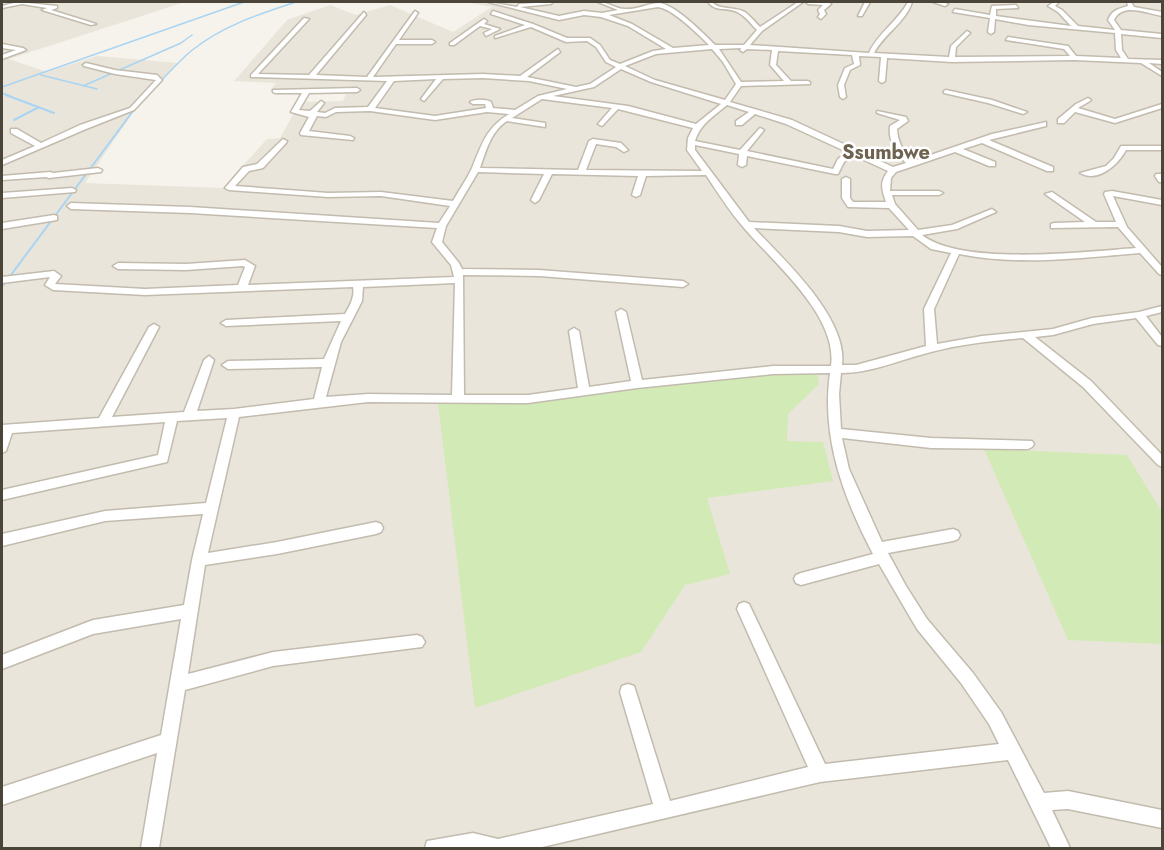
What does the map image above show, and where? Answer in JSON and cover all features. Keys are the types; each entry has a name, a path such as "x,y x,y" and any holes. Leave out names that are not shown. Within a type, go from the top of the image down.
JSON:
{"street":[{"path":"2,7 22,2 34,3 55,7 45,10 93,24"},
{"path":"490,2 559,18 584,13 602,15 630,25 672,50"},
{"path":"515,7 534,2 539,4 551,2"},
{"path":"600,2 622,10"},
{"path":"645,2 665,6 714,46 740,84"},
{"path":"710,2 719,9 739,10 760,30"},
{"path":"723,57 748,47 751,39 760,30 801,2"},
{"path":"808,2 828,3 821,10 823,14 821,17"},
{"path":"860,15 867,2"},
{"path":"871,54 875,44 885,35 887,28 906,10 910,2"},
{"path":"936,2 945,4"},
{"path":"1057,2 1051,6 1060,11 1077,28"},
{"path":"602,15 655,5"},
{"path":"1125,59 1119,50 1118,28 1110,20 1113,13 1129,5 1162,14"},
{"path":"991,32 995,6 1016,7"},
{"path":"955,11 1054,26 1162,36"},
{"path":"979,12 993,16"},
{"path":"368,79 416,13"},
{"path":"493,13 531,25 566,40 588,39 598,46 605,59 620,67 653,81 701,94 726,105 789,122 893,170"},
{"path":"311,77 364,14"},
{"path":"306,20 252,76 392,80 491,74 523,77 575,89"},
{"path":"1014,20 1019,30"},
{"path":"452,44 482,22 508,33"},
{"path":"497,37 531,25"},
{"path":"1054,26 1057,37"},
{"path":"486,34 497,29"},
{"path":"952,60 953,47 967,33"},
{"path":"1038,36 1047,36"},
{"path":"1008,39 1066,46 1074,58"},
{"path":"394,42 432,42"},
{"path":"2,46 23,50 2,57"},
{"path":"458,398 459,276 456,265 437,242 442,226 475,170 486,141 499,123 540,97 597,83 642,55 714,46 952,60 1074,58 1162,62"},
{"path":"775,49 773,65 790,84"},
{"path":"523,77 558,51"},
{"path":"843,97 841,85 847,69 857,65 855,53"},
{"path":"882,81 884,55"},
{"path":"1142,60 1162,74"},
{"path":"2,163 83,127 132,109 159,80 158,77 113,72 86,65"},
{"path":"424,99 441,77"},
{"path":"370,109 392,80"},
{"path":"740,84 808,83"},
{"path":"740,84 726,105 697,127 691,135 691,150 746,225 794,275 817,306 836,344 838,370 833,394 835,433 843,469 880,553 922,624 967,678 1013,751 1060,849"},
{"path":"307,90 295,112 326,116 330,111 342,109 370,109 427,118 490,110 517,112"},
{"path":"275,91 357,90"},
{"path":"946,92 990,101 1023,112"},
{"path":"540,97 563,102 616,106 697,127"},
{"path":"1061,121 1073,109 1088,100"},
{"path":"473,102 488,102 490,110"},
{"path":"321,103 304,133 350,138"},
{"path":"427,118 431,106"},
{"path":"602,124 616,106"},
{"path":"1073,109 1115,121 1162,106"},
{"path":"739,123 753,112"},
{"path":"879,112 903,119 904,121 893,128 894,142 897,150 912,164"},
{"path":"506,119 542,125"},
{"path":"1043,124 955,148 893,170 887,178 886,193 891,206 927,244 982,256 1067,256 1143,250"},
{"path":"742,165 742,151 760,130"},
{"path":"14,131 42,146"},
{"path":"982,140 1050,169"},
{"path":"283,141 260,166 246,169 229,188 328,195 381,194 456,204"},
{"path":"581,172 594,141 618,145 624,150"},
{"path":"690,142 742,151 784,164 835,172 841,161 852,152"},
{"path":"955,148 992,164"},
{"path":"1084,173 1101,171 1115,164 1124,148 1162,148"},
{"path":"2,178 50,174 49,176 93,170"},
{"path":"475,170 643,174 707,173"},
{"path":"535,200 549,172"},
{"path":"636,195 643,174"},
{"path":"846,179 846,198 850,205 891,206"},
{"path":"2,196 72,190"},
{"path":"1162,202 1108,192 1123,228 1162,272"},
{"path":"886,193 939,194"},
{"path":"1049,194 1092,223"},
{"path":"71,206 190,210 442,226"},
{"path":"746,225 839,229 867,234 916,233 954,227 992,212"},
{"path":"2,226 52,220"},
{"path":"1054,226 1092,223 1122,224"},
{"path":"932,348 929,309 957,251"},
{"path":"117,266 186,267 245,264 250,267 242,289"},
{"path":"7,279 54,274 56,276 51,286 145,292 358,285 459,276 539,273 683,284"},
{"path":"319,402 338,336 357,302 360,292 358,285"},
{"path":"2,448 4,428 234,413 368,398 528,399 637,384 794,368 838,370 872,365 932,348 982,339 1068,330 1092,321 1139,315 1162,309"},
{"path":"621,312 637,384"},
{"path":"1139,315 1162,343"},
{"path":"226,323 348,317"},
{"path":"103,422 154,327"},
{"path":"574,331 584,392"},
{"path":"1027,336 1087,384 1162,462"},
{"path":"189,416 209,360"},
{"path":"228,365 330,363"},
{"path":"150,849 199,560 234,413"},
{"path":"2,495 163,459 172,418"},
{"path":"835,433 932,443 1028,444"},
{"path":"2,540 105,516 210,508"},
{"path":"199,560 288,546 376,528"},
{"path":"801,579 880,553 953,535"},
{"path":"744,609 820,774"},
{"path":"2,662 93,627 191,611"},
{"path":"179,684 273,659 417,642"},
{"path":"628,692 664,811"},
{"path":"2,796 169,741"},
{"path":"434,849 473,842 498,848 820,774 1013,751"},
{"path":"1039,802 1068,800 1162,819"}],"shaded area":[{"path":"2,2 185,2 9,59 47,72 97,56 179,63 142,99 85,183 223,188 267,139 280,138 300,102 343,101 348,89 270,91 276,83 234,81 287,20 330,5 356,15 390,5 453,32 492,7 464,2 1162,2 1162,848 2,848"}],"green space":[{"path":"817,372 819,384 788,414 787,441 823,442 833,481 707,498 730,574 685,585 641,652 475,708 438,403"},
{"path":"984,449 1127,455 1162,512 1162,644 1068,640"}],"waterway":[{"path":"2,87 244,2"},
{"path":"155,87 191,51 215,34 255,16 296,2"},
{"path":"84,86 181,43 192,35"},
{"path":"41,75 84,86"},
{"path":"84,86 97,89"},
{"path":"2,93 10,96"},
{"path":"6,95 39,107"},
{"path":"2,287 142,99"},
{"path":"14,120 39,107"},
{"path":"39,107 54,113"}],"district":[{"name":"Ssumbwe","path":"886,152"}]}
